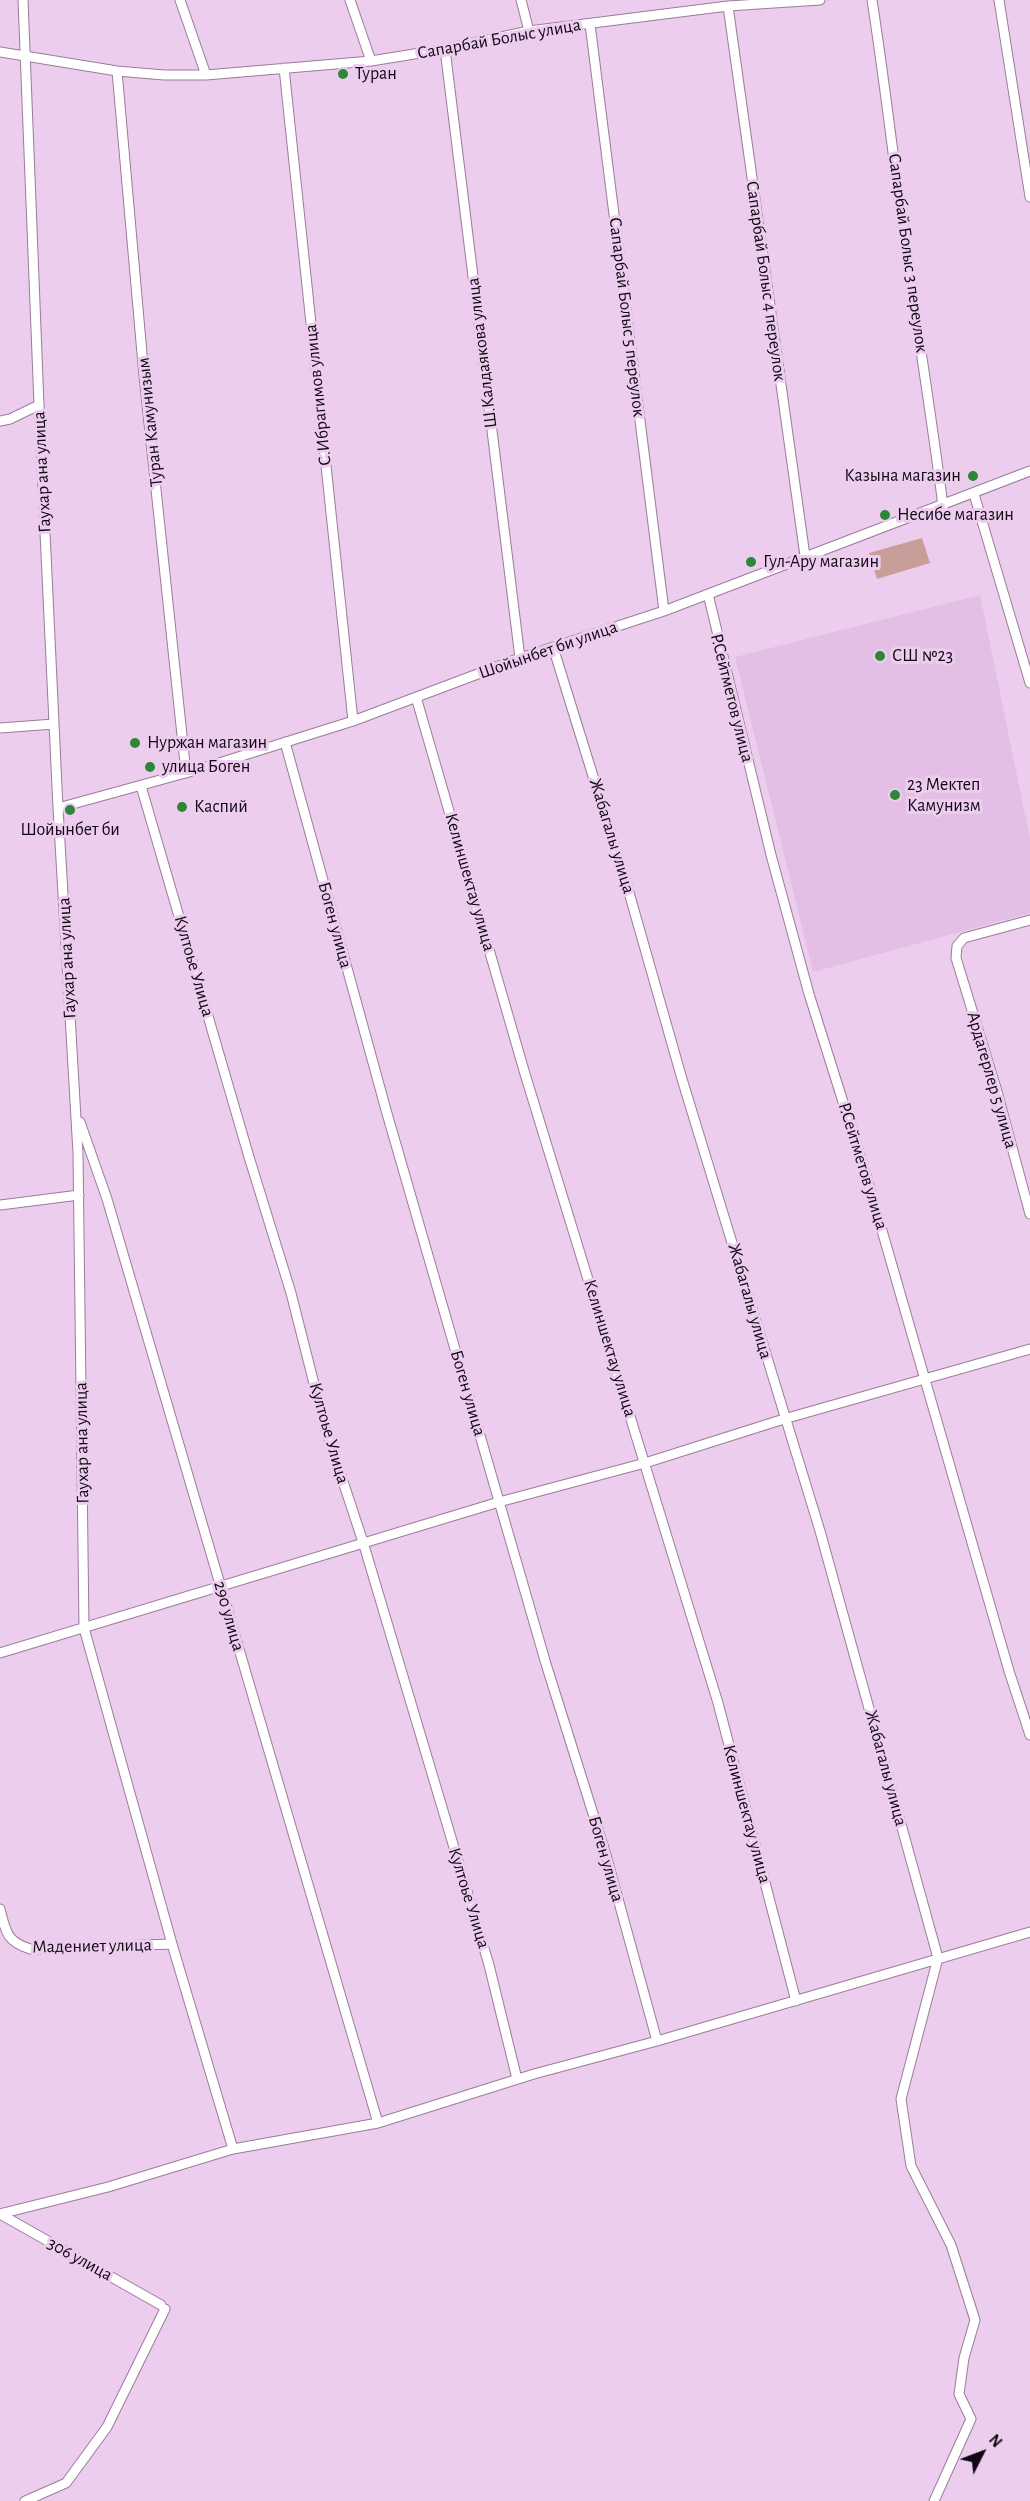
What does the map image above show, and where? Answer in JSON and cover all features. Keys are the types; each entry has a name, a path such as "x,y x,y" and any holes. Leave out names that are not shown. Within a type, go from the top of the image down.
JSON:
{"street":[{"name":"Гаухар ана улица","path":"23,0 58,808 76,1112 84,1628 161,1906 233,2148"},
{"path":"180,0 206,75"},
{"path":"350,0 371,61"},
{"path":"521,0 529,31"},
{"path":"691,0 693,10"},
{"name":"Сапарбай Болыс улица","path":"0,52 117,71 164,75 206,75 371,61 445,49 529,31 728,6 820,0"},
{"name":"Сапарбай Болыс 3 переулок","path":"872,0 943,506"},
{"path":"999,0 1030,197"},
{"name":"Сапарбай Болыс 4 переулок","path":"728,6 805,556"},
{"name":"Сапарбай Болыс 5 переулок","path":"590,24 664,611"},
{"name":"Ш.Калдаякова улица","path":"445,49 520,658"},
{"name":"С.Ибрагимов улица","path":"284,68 352,721"},
{"name":"Туран Камунизым","path":"117,71 144,376 186,773"},
{"path":"0,421 10,419 39,405"},
{"name":"Шойынбет би улица","path":"58,808 186,773 352,721 520,658 664,611 1030,471"},
{"path":"974,494 1030,683"},
{"name":"Р.Сейтметов улица","path":"708,594 771,855 809,994 866,1175 1009,1671 1030,1735"},
{"name":"Жабагалы улица","path":"553,647 628,889 826,1554 938,1958"},
{"name":"Келиншектау улица","path":"416,697 525,1074 718,1703 796,2001"},
{"path":"0,728 54,724"},
{"name":"Боген улица","path":"285,742 386,1110 546,1664 606,1855 657,2041"},
{"name":"Култоье Улица","path":"141,786 291,1293 325,1427 363,1542 489,1965 517,2079"},
{"name":"Ардагерлер 5 улица","path":"1030,920 964,938 957,946 956,958 996,1088 1030,1214"},
{"name":"290 улица","path":"76,1112 107,1199 378,2123"},
{"path":"0,1205 79,1195"},
{"path":"0,1653 363,1542 499,1502 645,1463 784,1419 1030,1349"},
{"name":"Мадениет улица","path":"0,1909 7,1935 15,1944 30,1949 172,1944"},
{"path":"0,2214 108,2187 233,2148 378,2123 517,2079 657,2041 1030,1932"},
{"path":"934,2501 971,2419 958,2394 964,2358 975,2320 951,2245 911,2166 901,2099 938,1958"},
{"name":"306 улица","path":"0,2214 163,2307 107,2427 66,2483 25,2501"}],"shaded area":[{"path":"922,538 930,563 877,579 869,553"},
{"name":"23 Мектеп Камунизм","path":"980,595 1030,839 1030,913 813,972 735,657"}],"place":[{"name":"Туран","path":"343,74"},
{"name":"Казына магазин","path":"973,476"},
{"name":"Несибе магазин","path":"885,515"},
{"name":"Гул-Ару магазин","path":"751,562"},
{"name":"СШ №23","path":"880,656"},
{"name":"Нуржан магазин","path":"135,743"},
{"name":"улица Боген","path":"150,767"},
{"name":"23 Мектеп Камунизм","path":"895,795"},
{"name":"Каспий","path":"182,807"},
{"name":"Шойынбет би","path":"70,810"}]}
